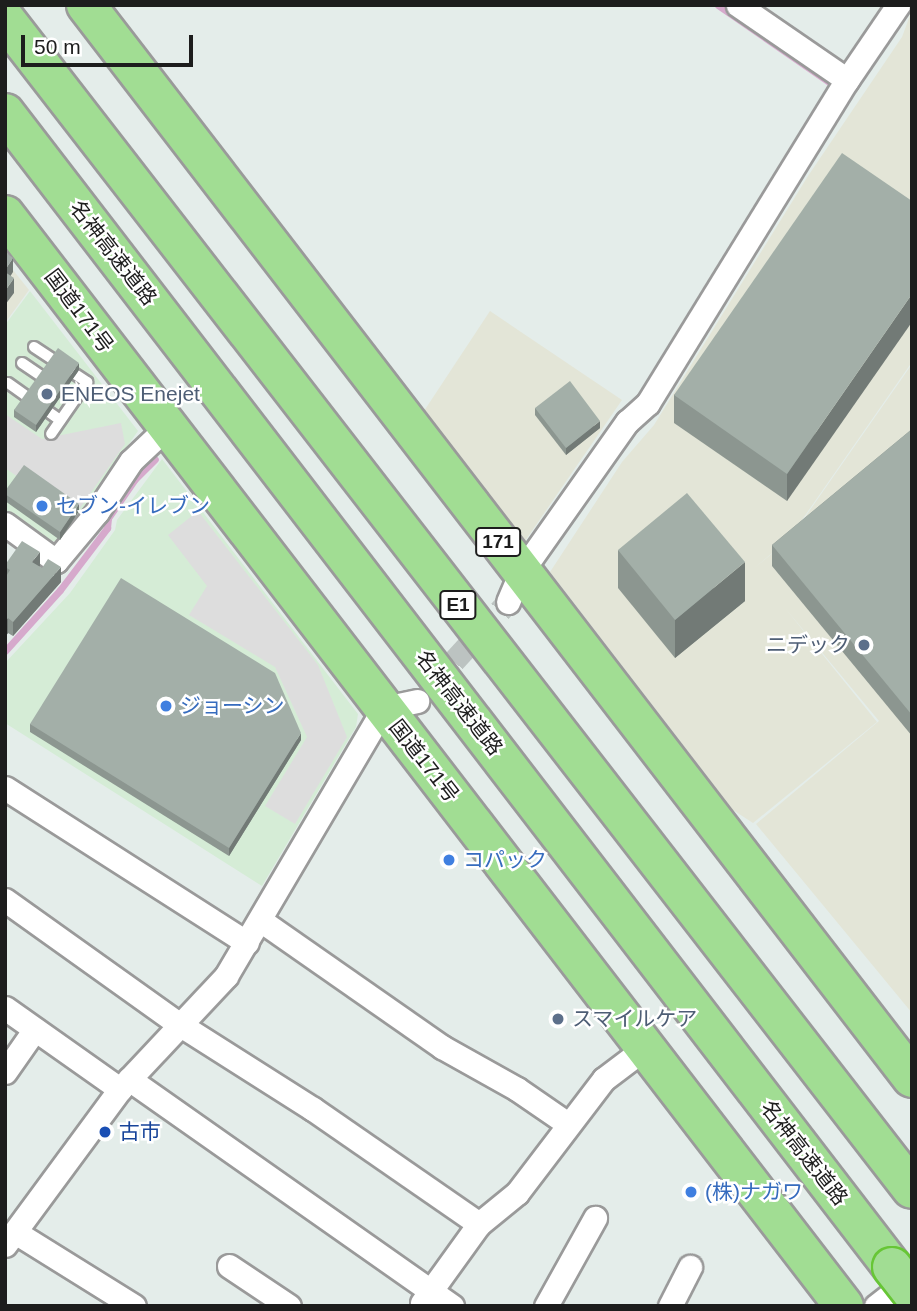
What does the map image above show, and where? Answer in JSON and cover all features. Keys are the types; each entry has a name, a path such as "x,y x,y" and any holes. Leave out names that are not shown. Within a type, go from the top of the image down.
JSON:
{"highway":[{"name":"171","path":"86,5 514,587 912,1078"},
{"name":"E1","path":"5,19 912,1189"},
{"name":"名神高速道路","path":"5,113 905,1279"},
{"name":"国道171号","path":"5,215 167,427 400,705 645,1048 844,1306"}],"street":[{"path":"738,5 847,80"},
{"path":"514,587 627,422 648,403 847,80 898,5"},
{"path":"9,535 55,561 97,512 131,461 167,427"},
{"path":"134,1306 10,1238 125,1084 226,976 400,705"},
{"path":"5,788 247,943"},
{"path":"5,900 179,1024 313,1109 479,1224"},
{"path":"260,920 442,1047 517,1089 568,1124"},
{"path":"5,1008 125,1084 425,1299 452,1306"},
{"path":"5,1072 35,1029"},
{"path":"425,1299 479,1224 517,1193 604,1079 645,1048"},
{"path":"546,1306 595,1218"},
{"path":"229,1265 289,1306"},
{"path":"670,1306 690,1267"},
{"path":"876,1306 905,1279"}],"lane":[{"path":"34,346 86,382 51,434"},
{"path":"22,363 75,399"},
{"path":"8,383 61,420"}],"shaded area":[{"path":"912,10 912,362 788,540 753,569 789,540 912,364 912,1013 756,824 879,721 785,608 877,722 753,823 733,810 550,572 622,462 654,425 808,176 902,37"},
{"path":"5,260 29,290 5,323"},
{"path":"30,291 138,431 61,540 50,542 5,510 5,325"},
{"path":"490,311 622,400 525,541 424,411"},
{"path":"5,414 42,439 121,423 125,444 80,508 24,469 18,477 5,468"},
{"path":"162,459 358,714 356,727 262,886 5,723 5,663 70,593 115,530 117,520"},
{"path":"198,511 318,665 347,737 295,824 265,806 307,737 275,667 189,615 207,586 168,535"}],"building":[{"path":"842,153 912,201 912,294 787,474 674,395"},
{"path":"5,252 13,258 5,270"},
{"path":"5,272 14,278 5,291"},
{"name":"ENEOS Enejet","path":"58,348 79,363 36,425 14,410"},
{"path":"570,381 600,421 566,448 535,408"},
{"path":"912,429 912,715 772,545"},
{"name":"セブン-イレブン","path":"24,465 79,504 60,532 5,494"},
{"path":"687,493 745,562 675,620 618,550"},
{"path":"22,541 40,552 32,562 42,568 48,559 61,567 13,622 8,618 5,622 5,578 10,570 5,565"},
{"name":"ジョーシン","path":"121,578 275,673 301,733 229,848 30,724"}],"waterway":[{"path":"718,5 829,82"},
{"path":"5,651 60,590 107,528 108,518 135,479 155,459"}],"tunnel":[{"path":"431,686 508,602"}],"place":[{"name":"ENEOS Enejet","path":"47,394"},
{"name":"セブン-イレブン","path":"42,506"},
{"name":"ニデック","path":"864,645"},
{"name":"ジョーシン","path":"166,706"},
{"name":"コパック","path":"449,860"},
{"name":"スマイルケア","path":"558,1019"},
{"name":"古市","path":"105,1132"},
{"name":"(株)ナガワ","path":"691,1192"}]}
